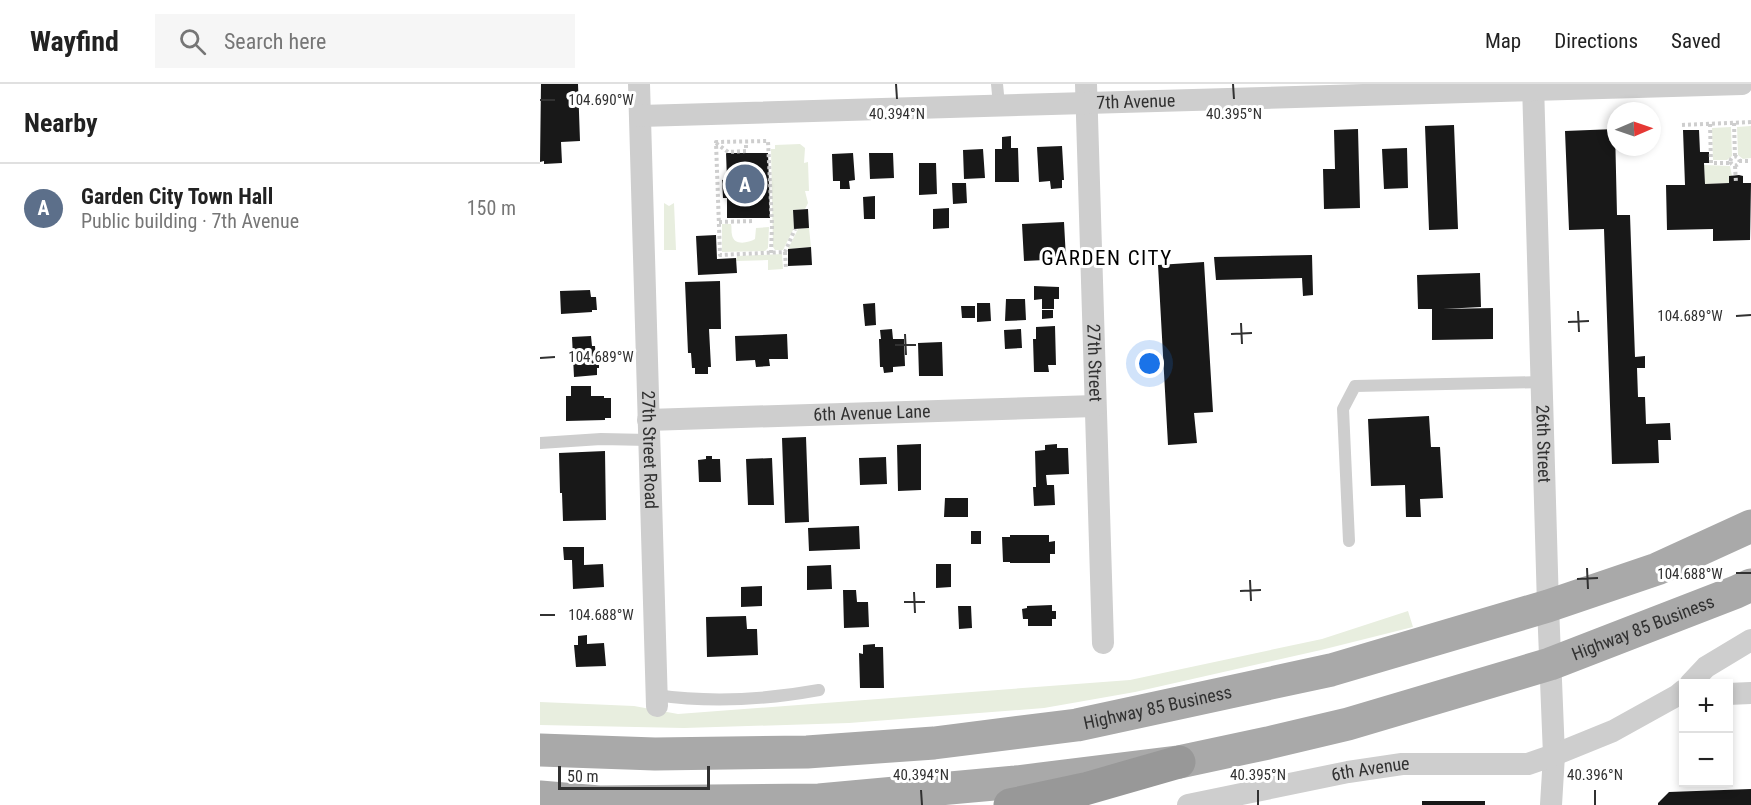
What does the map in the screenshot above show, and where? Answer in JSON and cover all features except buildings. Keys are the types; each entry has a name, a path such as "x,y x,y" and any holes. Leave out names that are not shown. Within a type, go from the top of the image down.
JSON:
{"highway":[{"path":"1010,805 1085,789 1179,762"}],"main road":[{"name":"Highway 85 Business","path":"540,750 655,754 807,752 934,743 1077,725 1331,670 1548,606 1657,569 1751,526"},
{"name":"Highway 85 Business","path":"540,797 599,802 819,800 1016,782 1179,762 1348,724 1550,664 1751,585"}],"street":[{"name":"27th Street Road","path":"639,84 657,701"},
{"name":"7th Avenue","path":"639,116 998,95 1742,84"},
{"name":"26th Street","path":"1534,87 1554,755 1551,805"},
{"name":"27th Street","path":"1086,93 1103,643"},
{"name":"6th Avenue Lane","path":"649,430 1095,406"},
{"path":"1695,679 1706,667 1751,640"},
{"path":"1733,693 1751,693"},
{"path":"1554,755 1613,731 1679,694"},
{"name":"6th Avenue","path":"1188,805 1348,772 1402,764 1528,764 1554,755"}],"lane":[{"path":"1349,541 1343,409 1355,386 1542,382"},
{"path":"540,443 601,439 649,430"},
{"path":"657,701 780,697 819,690"}],"path":[{"path":"1682,125 1751,122"},
{"path":"1734,123 1735,157 1739,161 1751,161"},
{"path":"1710,124 1711,163 1731,163 1735,166"},
{"path":"716,142 768,141 771,253"},
{"path":"716,142 728,152 746,151 746,142"},
{"path":"716,142 720,189 720,255 785,252"},
{"path":"1731,163 1731,159 1735,157"},
{"path":"1736,183 1735,166 1739,161"},
{"path":"719,222 755,221"},
{"path":"786,269 785,252 795,229"}],"green space":[{"path":"1751,126 1751,158 1743,159 1738,155 1737,127"},
{"path":"1731,127 1732,156 1727,160 1713,160 1712,128"},
{"path":"800,144 805,148 804,163 808,162 809,191 805,191 808,203 805,209 793,210 794,228 783,250 775,250 773,247 771,149 775,149 775,145"},
{"path":"1704,165 1730,166 1732,176 1729,177 1729,183 1705,184"},
{"path":"664,203 669,206 674,203 676,250 664,250"},
{"path":"722,224 731,224 733,238 742,243 755,239 756,228 769,227 768,248 765,251 722,252"},
{"path":"809,228 811,247 788,249 798,229"},
{"path":"782,254 783,269 768,270 768,260 736,261 737,256"},
{"path":"1408,611 1413,627 1135,692 1044,708 849,723 684,728 540,725 540,702 634,706 678,714 1130,680 1322,639"}],"place":[{"name":"Garden City Town Hall","path":"745,184"}],"district":[{"name":"GARDEN CITY","path":"1107,258"}]}
